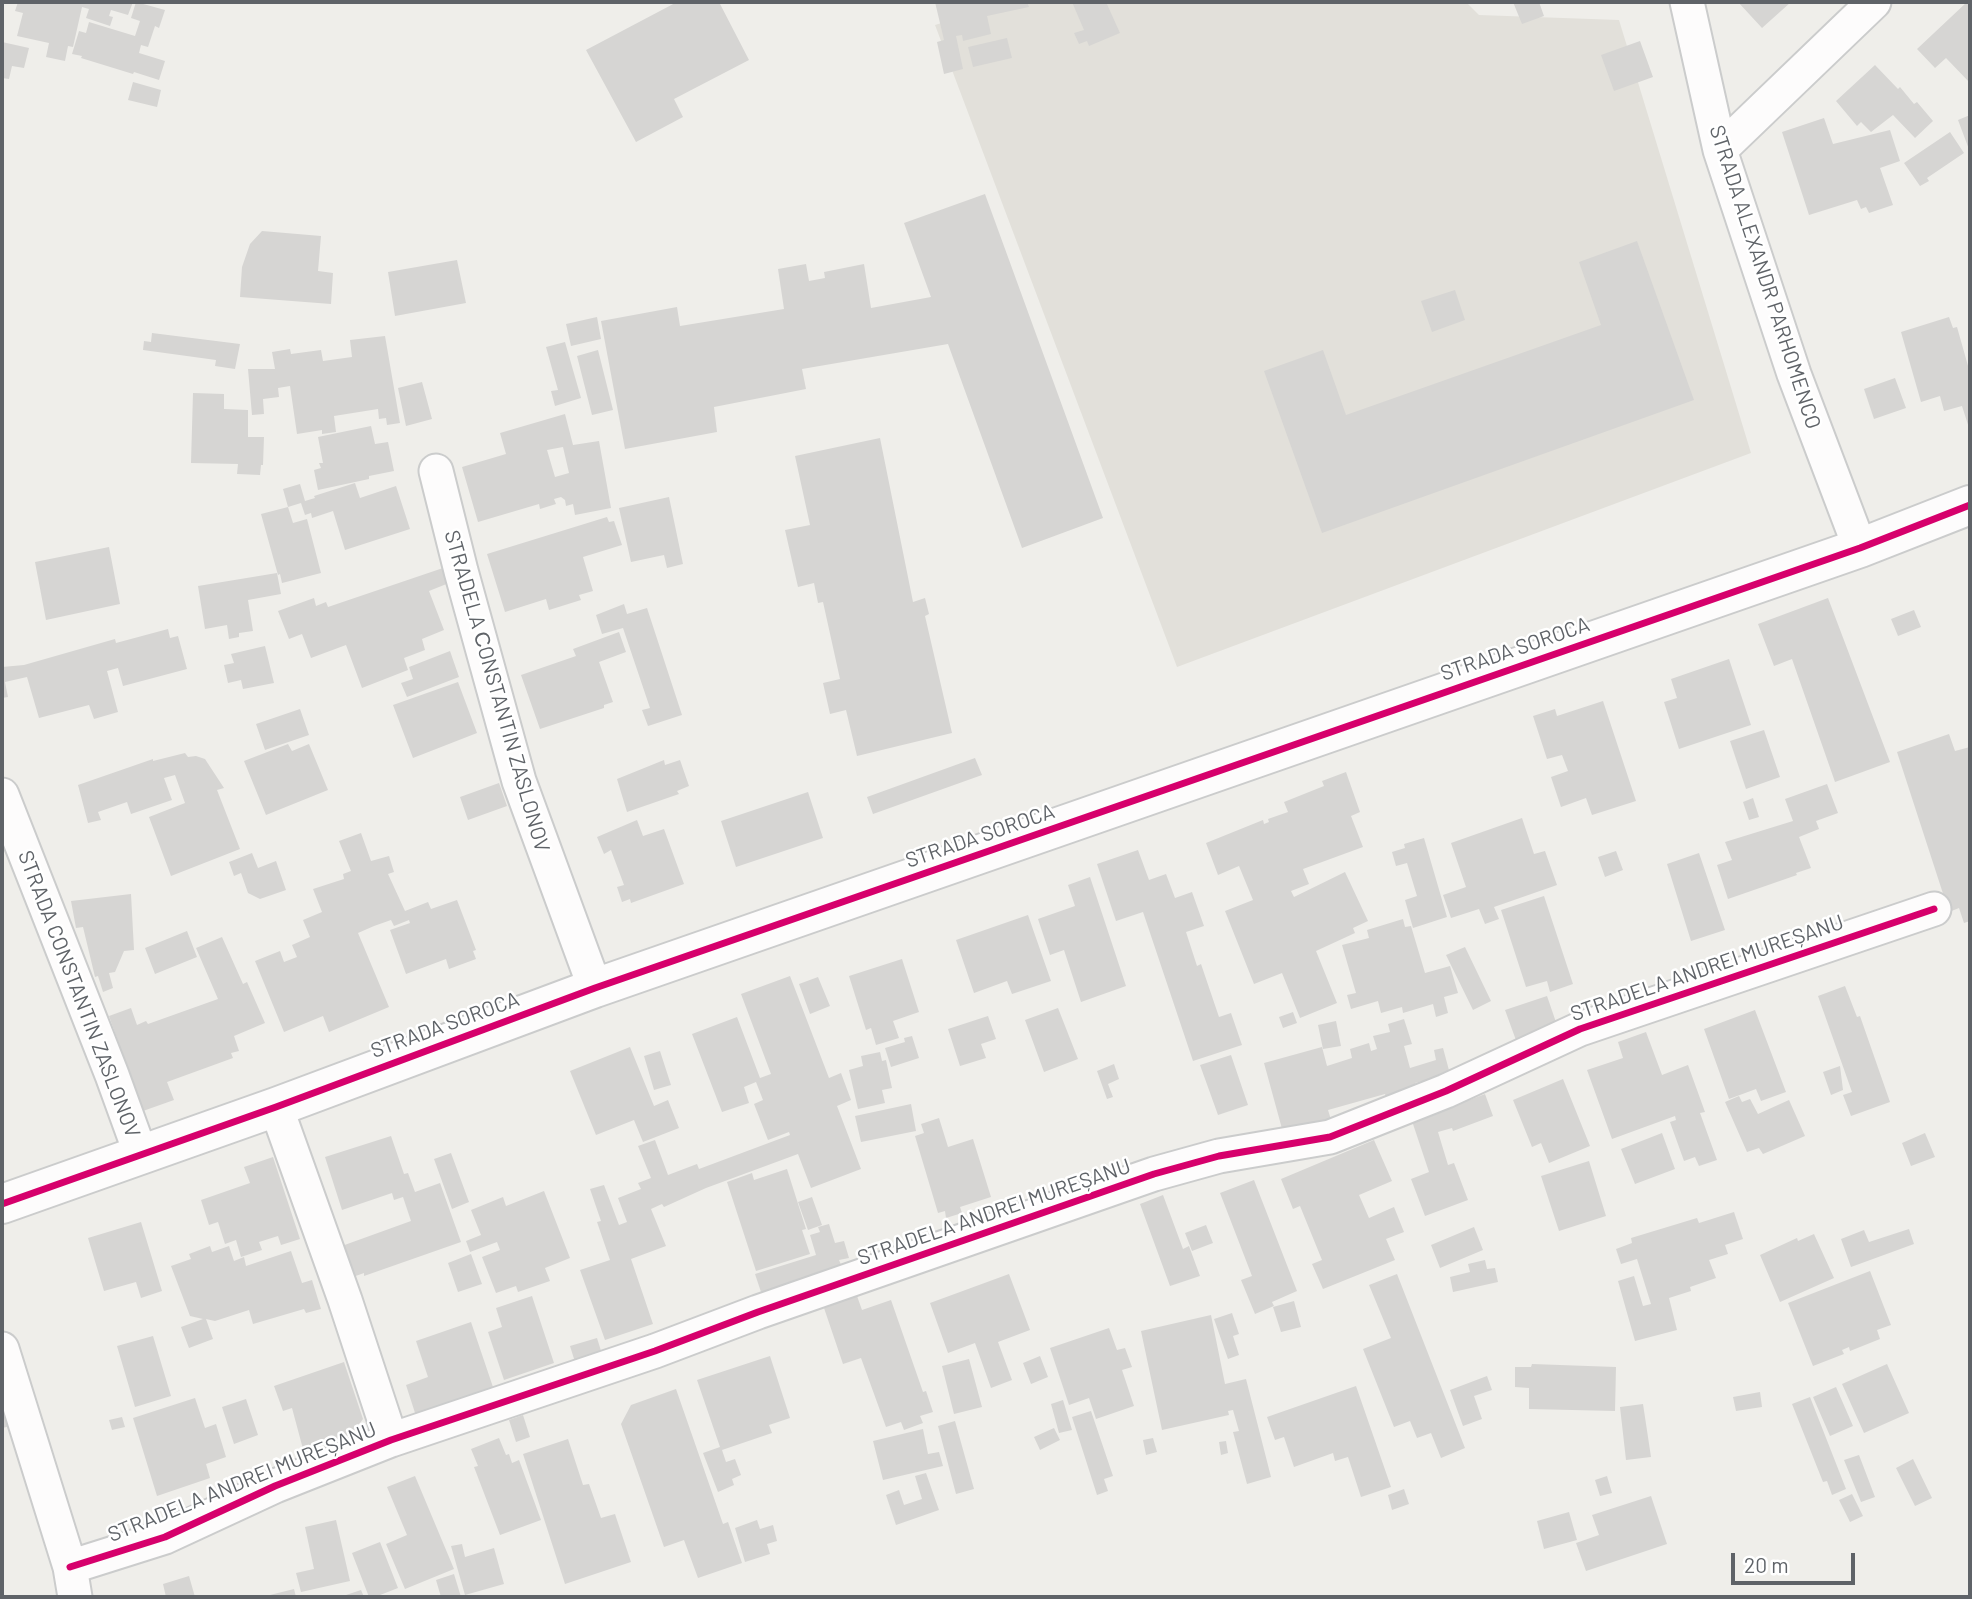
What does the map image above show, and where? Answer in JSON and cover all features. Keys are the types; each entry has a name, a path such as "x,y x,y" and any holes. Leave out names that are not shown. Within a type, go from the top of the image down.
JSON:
{"street":[{"name":"STRADA ALEXANDR PARHOMENCO","path":"1687,2 1720,150 1794,374 1860,548"},
{"path":"1720,150 1874,2"},
{"name":"STRADELA СONSTANTIN ZASLONOV","path":"436,471 519,781 542,850 595,988"},
{"name":"STRADA SOROCA","path":"2,1204 276,1107 595,988 1860,548 1970,505"},
{"name":"STRADA CONSTANTIN ZASLONOV","path":"2,795 141,1155"},
{"name":"STRADELA ANDREI MUREȘANU","path":"72,1582 275,1486 391,1440 655,1351 758,1312 1154,1174 1219,1156 1330,1137 1446,1091 1580,1029 1934,909"},
{"path":"276,1107 345,1300 391,1440"},
{"path":"2,1349 72,1582"}],"shaded area":[{"path":"1010,2 1466,2 1479,15 1619,20 1751,453 1177,667 935,25"}],"building":[{"path":"18,2 133,2 128,15 111,10 109,16 113,17 110,26 86,18 89,9 82,7 73,47 68,46 65,61 46,57 49,43 17,36 23,13 15,11"},
{"path":"136,2 165,10 159,28 155,26 148,47 141,45 139,53 165,61 159,80 72,54 79,31 86,33 89,22 135,36 140,21 131,18"},
{"path":"677,2 719,2 749,60 674,99 683,117 636,142 586,50"},
{"path":"935,2 1027,2 1029,7 987,16 991,34 963,41 962,35 956,36 963,69 944,74 937,42 944,40"},
{"path":"1072,2 1106,2 1120,33 1089,46 1087,41 1079,44 1074,33 1084,30"},
{"path":"1513,2 1539,2 1544,16 1522,24"},
{"path":"1738,2 1791,2 1762,28"},
{"path":"1970,2 1970,83 1946,58 1935,68 1917,49"},
{"path":"1007,38 1012,58 973,67 968,47"},
{"path":"1640,41 1653,77 1614,91 1601,55"},
{"path":"2,42 29,48 24,68 12,66 9,79 2,78"},
{"path":"1875,65 1898,89 1900,87 1914,104 1917,102 1933,121 1915,138 1893,115 1871,132 1861,122 1857,126 1836,101"},
{"path":"133,82 161,90 157,107 128,100"},
{"path":"1970,115 1970,152 1958,120"},
{"path":"1824,118 1833,144 1890,130 1900,161 1880,168 1893,205 1869,213 1866,207 1861,209 1857,200 1809,215 1782,132"},
{"path":"1950,132 1964,153 1927,178 1929,181 1920,186 1904,163"},
{"path":"985,194 1103,518 1022,548 948,344 802,369 806,389 714,407 717,432 625,449 601,321 677,307 680,326 784,309 778,269 806,264 809,281 825,278 824,272 864,264 871,308 931,297 904,223"},
{"path":"262,231 321,236 318,271 333,273 331,304 240,297 242,267 250,244"},
{"path":"1637,241 1694,400 1322,533 1264,371 1323,350 1346,415 1601,325 1579,262"},
{"path":"457,260 466,303 395,316 388,272"},
{"path":"1455,290 1465,320 1432,332 1421,301"},
{"path":"597,317 601,339 571,346 566,324"},
{"path":"1949,317 1953,328 1957,327 1970,373 1970,431 1962,406 1944,411 1940,396 1921,402 1901,332"},
{"path":"152,333 240,344 235,369 215,366 216,360 143,350 144,341 151,342"},
{"path":"385,336 400,423 387,425 386,418 379,419 378,409 334,416 336,432 322,434 322,430 297,434 290,386 278,388 279,397 263,399 264,414 252,415 248,369 275,369 272,352 290,349 291,354 321,350 323,361 352,357 350,340"},
{"path":"565,342 581,398 555,406 551,391 558,390 546,347"},
{"path":"598,350 613,410 592,415 577,356"},
{"path":"1895,378 1906,408 1874,419 1864,389"},
{"path":"422,382 432,419 406,426 398,388"},
{"path":"193,393 224,394 224,409 248,410 248,437 264,437 260,475 237,474 238,464 191,463"},
{"path":"565,414 573,445 599,441 611,508 575,515 573,504 566,506 561,497 554,499 556,504 540,509 539,504 478,522 462,467 506,454 500,433","holes":["563,447 569,473 555,477 547,450"]},
{"path":"371,426 375,444 388,442 394,471 318,490 314,470 321,468 319,463 323,463 318,437"},
{"path":"880,438 913,602 925,598 929,614 925,616 952,733 857,756 846,710 830,714 823,683 840,679 823,602 818,603 814,583 798,587 785,530 810,525 795,456"},
{"path":"355,483 360,498 396,486 410,529 345,550 333,511 312,518 311,513 305,515 301,503 288,507 283,489 300,484 305,501"},
{"path":"669,497 683,564 667,568 664,555 631,562 619,508"},
{"path":"288,507 293,523 307,519 321,573 282,583 261,514"},
{"path":"607,517 609,522 614,521 622,545 583,557 593,591 579,595 581,600 549,610 546,599 505,612 487,554"},
{"path":"109,547 120,604 46,620 35,562"},
{"path":"443,568 449,583 429,591 444,630 422,639 425,650 404,658 408,670 362,688 346,645 311,658 302,634 289,639 278,611 314,598 316,606 326,602 328,607"},
{"path":"277,573 281,594 248,600 253,631 239,633 239,637 229,639 227,625 205,629 198,586"},
{"path":"1828,598 1890,762 1835,782 1792,659 1774,666 1758,624"},
{"path":"624,604 627,614 647,608 682,715 648,726 642,710 650,708 623,628 602,634 596,615"},
{"path":"1914,610 1921,627 1898,636 1891,619"},
{"path":"168,629 170,638 178,636 187,669 123,686 118,668 107,671 118,712 94,719 89,705 39,718 27,677 5,682 8,697 2,698 2,667 24,665 115,639 116,643"},
{"path":"619,632 626,652 599,662 613,702 604,705 604,708 540,729 521,675 576,656 573,649"},
{"path":"265,646 274,683 243,689 241,680 228,683 224,665 234,663 231,654"},
{"path":"450,651 459,677 407,697 401,683 413,679 409,667"},
{"path":"1729,659 1751,725 1679,749 1664,702 1677,698 1671,679"},
{"path":"458,682 477,733 413,758 393,705"},
{"path":"1603,701 1636,801 1592,815 1586,798 1561,807 1551,777 1568,771 1562,755 1547,759 1533,716 1555,709 1557,716"},
{"path":"300,709 309,735 265,750 256,724"},
{"path":"1764,730 1780,777 1746,789 1730,741"},
{"path":"1949,734 1955,751 1970,747 1970,921 1964,923 1959,908 1949,912 1897,752"},
{"path":"288,744 292,751 309,744 328,790 266,815 244,761"},
{"path":"185,753 188,757 205,759 224,788 217,790 240,849 171,876 149,817 185,803 175,775 164,778 172,800 131,814 127,802 98,812 101,820 88,823 78,785 153,759"},
{"path":"975,758 982,775 873,814 867,797"},
{"path":"664,760 665,765 680,760 689,786 677,791 679,794 627,812 617,779"},
{"path":"1346,772 1360,812 1351,816 1363,847 1303,869 1309,884 1291,891 1294,897 1345,872 1368,921 1353,928 1355,933 1316,951 1337,1003 1300,1018 1282,973 1254,984 1225,911 1253,900 1239,866 1218,875 1206,843 1263,820 1264,824 1269,822 1268,819 1288,812 1284,802 1324,786 1322,781"},
{"path":"499,783 507,806 468,820 460,797"},
{"path":"1827,784 1838,813 1816,821 1819,829 1799,837 1811,868 1728,899 1717,865 1732,860 1725,842 1793,821 1785,799"},
{"path":"808,792 823,838 736,867 721,821"},
{"path":"1753,798 1759,817 1749,820 1743,802"},
{"path":"1522,818 1534,854 1545,851 1557,885 1494,907 1499,919 1485,924 1479,909 1451,918 1443,895 1466,887 1451,843"},
{"path":"637,820 643,836 664,829 684,884 631,903 630,899 622,902 617,887 624,885 611,850 604,854 597,837"},
{"path":"361,833 371,861 389,856 394,872 388,874 405,911 428,902 431,909 457,900 476,950 473,951 476,959 449,969 446,959 406,974 390,930 410,923 409,920 394,926 391,920 374,926 358,933 389,1007 329,1032 323,1016 284,1032 255,961 280,951 284,962 297,957 292,945 310,937 303,920 322,912 313,889 344,879 343,874 351,871 339,841"},
{"path":"1424,838 1447,917 1413,928 1405,900 1417,896 1407,863 1396,866 1392,852 1405,848 1404,844"},
{"path":"1138,850 1149,880 1166,874 1175,898 1192,892 1204,926 1186,932 1197,966 1201,964 1219,1017 1231,1013 1242,1045 1193,1061 1143,912 1116,921 1097,864"},
{"path":"1616,851 1623,870 1605,877 1598,857"},
{"path":"252,853 258,868 276,861 286,890 260,899 248,893 241,873 234,876 229,862"},
{"path":"1699,853 1725,930 1691,941 1667,864"},
{"path":"1090,877 1126,986 1081,1002 1064,950 1050,955 1038,919 1075,906 1068,885"},
{"path":"131,894 134,950 124,951 115,972 109,973 113,988 103,992 98,976 95,977 83,927 76,928 71,901"},
{"path":"1544,896 1573,984 1550,992 1547,981 1526,987 1501,910"},
{"path":"1028,915 1051,981 1012,994 1007,981 974,993 956,940"},
{"path":"1403,919 1405,927 1411,926 1425,973 1450,966 1458,993 1444,997 1448,1013 1436,1017 1433,1004 1403,1013 1402,1007 1381,1013 1378,1001 1351,1009 1347,995 1356,993 1342,945 1369,938 1367,930"},
{"path":"187,931 197,957 155,974 145,948"},
{"path":"222,937 243,984 247,982 265,1023 234,1036 239,1051 231,1053 233,1058 167,1082 174,1100 143,1111 109,1016 131,1008 137,1025 146,1021 148,1024 218,999 196,948"},
{"path":"1465,947 1491,1001 1473,1010 1446,955"},
{"path":"902,959 919,1012 893,1021 899,1038 876,1045 871,1028 866,1030 849,976"},
{"path":"790,976 829,1078 841,1073 851,1100 837,1106 861,1169 811,1188 798,1154 706,1188 664,1207 662,1204 651,1209 666,1246 631,1259 653,1324 605,1340 580,1270 610,1260 597,1222 601,1221 590,1189 604,1185 619,1225 627,1222 618,1198 641,1189 638,1183 651,1178 638,1146 655,1140 668,1175 697,1164 699,1169 790,1135 789,1132 768,1140 754,1104 763,1100 756,1082 744,1087 749,1103 722,1112 692,1034 737,1017 760,1078 771,1074 741,994"},
{"path":"818,977 830,1006 810,1014 799,984"},
{"path":"1845,986 1857,1017 1860,1016 1890,1102 1851,1116 1843,1095 1852,1092 1818,996"},
{"path":"1547,996 1558,1028 1517,1043 1505,1010"},
{"path":"1058,1008 1078,1059 1044,1072 1025,1020"},
{"path":"1755,1010 1786,1092 1761,1101 1756,1089 1729,1099 1704,1029"},
{"path":"1293,1012 1297,1023 1283,1028 1279,1017"},
{"path":"988,1016 996,1039 981,1044 986,1058 960,1066 948,1029"},
{"path":"1404,1019 1412,1044 1404,1046 1410,1068 1436,1060 1434,1050 1443,1048 1450,1074 1415,1083 1418,1094 1387,1102 1385,1094 1328,1110 1332,1123 1284,1136 1264,1063 1322,1047 1327,1066 1352,1058 1350,1049 1369,1043 1371,1051 1377,1049 1373,1036 1390,1032 1388,1024"},
{"path":"1336,1021 1341,1046 1323,1049 1318,1025"},
{"path":"1646,1032 1662,1075 1688,1065 1705,1112 1700,1113 1717,1160 1699,1166 1695,1157 1684,1161 1670,1122 1676,1120 1675,1116 1612,1139 1587,1070 1623,1058 1618,1042"},
{"path":"912,1036 919,1058 891,1067 885,1048 905,1042 904,1038"},
{"path":"630,1047 654,1106 668,1100 679,1128 643,1142 634,1120 596,1135 570,1071"},
{"path":"660,1051 671,1085 654,1090 644,1056"},
{"path":"880,1052 882,1061 886,1060 892,1088 882,1090 885,1103 858,1109 849,1070 863,1066 861,1056"},
{"path":"1231,1055 1248,1105 1218,1115 1200,1065"},
{"path":"1114,1064 1119,1079 1108,1084 1113,1097 1107,1099 1097,1071"},
{"path":"1840,1066 1843,1090 1831,1095 1823,1072"},
{"path":"1563,1079 1590,1146 1549,1163 1541,1143 1532,1147 1513,1100"},
{"path":"1485,1094 1493,1116 1453,1131 1452,1128 1438,1132 1448,1165 1454,1163 1468,1200 1425,1216 1411,1179 1429,1172 1411,1118 1445,1107 1446,1109"},
{"path":"1739,1096 1742,1102 1750,1099 1758,1114 1789,1100 1805,1136 1763,1154 1759,1148 1747,1152 1725,1102"},
{"path":"911,1104 916,1131 861,1142 855,1116"},
{"path":"939,1118 948,1147 973,1139 991,1197 960,1207 962,1213 946,1218 945,1211 938,1213 915,1136 924,1133 921,1124"},
{"path":"1662,1133 1675,1169 1635,1184 1621,1149"},
{"path":"1925,1133 1935,1157 1911,1166 1902,1143"},
{"path":"391,1136 404,1174 408,1173 415,1192 440,1183 461,1242 364,1276 364,1273 350,1278 339,1247 411,1221 403,1197 394,1200 392,1193 342,1210 325,1157"},
{"path":"1374,1140 1392,1181 1359,1195 1369,1218 1394,1207 1404,1232 1386,1239 1395,1260 1323,1289 1312,1264 1322,1260 1300,1206 1293,1209 1281,1179"},
{"path":"451,1153 469,1202 452,1209 434,1159"},
{"path":"273,1157 300,1239 281,1245 278,1236 259,1242 262,1250 241,1257 236,1240 225,1244 218,1222 209,1225 201,1200 250,1183 244,1167"},
{"path":"1589,1161 1606,1216 1559,1231 1541,1176"},
{"path":"787,1169 806,1229 802,1230 810,1254 756,1271 727,1182 752,1173 754,1180"},
{"path":"1254,1180 1297,1291 1272,1302 1274,1306 1255,1314 1241,1280 1252,1276 1220,1193"},
{"path":"544,1191 570,1258 545,1268 550,1281 518,1292 516,1286 496,1293 482,1257 500,1250 497,1242 470,1252 466,1241 481,1235 471,1210 503,1197 506,1206"},
{"path":"1163,1195 1183,1249 1189,1246 1200,1276 1170,1286 1140,1204"},
{"path":"812,1197 822,1225 808,1230 798,1202"},
{"path":"1734,1212 1743,1239 1725,1245 1728,1254 1709,1260 1716,1278 1690,1287 1691,1291 1669,1298 1677,1330 1635,1341 1618,1281 1634,1276 1643,1306 1651,1304 1637,1259 1621,1264 1616,1249 1632,1243 1631,1238 1697,1218 1699,1223"},
{"path":"141,1222 162,1291 141,1298 136,1282 104,1291 88,1238"},
{"path":"829,1224 835,1243 844,1241 849,1258 839,1260 842,1267 761,1292 755,1274 816,1255 810,1235 820,1232 818,1227"},
{"path":"1206,1225 1213,1243 1192,1251 1185,1233"},
{"path":"1474,1227 1483,1250 1440,1268 1431,1245"},
{"path":"1909,1229 1914,1244 1851,1267 1841,1239 1864,1230 1869,1242"},
{"path":"1814,1234 1834,1278 1780,1302 1760,1255 1797,1238 1798,1241"},
{"path":"210,1246 212,1252 229,1246 234,1261 244,1257 246,1266 291,1251 302,1283 312,1280 321,1309 306,1313 304,1309 253,1324 249,1310 215,1321 206,1319 213,1339 189,1348 181,1327 203,1319 190,1316 171,1266 191,1259 189,1254"},
{"path":"471,1254 482,1284 458,1292 448,1263"},
{"path":"1485,1260 1487,1269 1495,1268 1498,1282 1453,1292 1450,1277 1470,1272 1468,1264"},
{"path":"1870,1271 1891,1325 1877,1330 1880,1339 1850,1351 1849,1347 1842,1350 1844,1354 1813,1366 1788,1303"},
{"path":"1009,1274 1030,1330 998,1342 1012,1380 991,1388 975,1343 948,1353 930,1303"},
{"path":"1397,1274 1465,1448 1441,1458 1431,1433 1417,1438 1410,1421 1394,1427 1363,1349 1391,1338 1369,1285"},
{"path":"532,1296 554,1363 504,1380 488,1332 502,1327 496,1308"},
{"path":"857,1296 862,1310 891,1300 923,1392 926,1391 933,1412 920,1416 923,1423 904,1430 901,1422 886,1427 861,1358 843,1364 824,1308"},
{"path":"1294,1301 1301,1327 1281,1332 1273,1307"},
{"path":"1232,1313 1239,1334 1233,1336 1239,1355 1228,1359 1214,1319"},
{"path":"1211,1315 1225,1384 1246,1379 1271,1477 1247,1484 1233,1432 1239,1431 1233,1410 1228,1411 1229,1415 1162,1430 1141,1331"},
{"path":"471,1322 494,1390 416,1416 406,1385 428,1377 416,1341"},
{"path":"1109,1328 1117,1350 1125,1348 1132,1367 1122,1370 1134,1406 1096,1419 1089,1398 1069,1405 1050,1348"},
{"path":"153,1336 171,1396 135,1407 117,1346"},
{"path":"597,1338 602,1354 575,1362 570,1346"},
{"path":"770,1356 790,1418 769,1425 772,1433 722,1450 726,1462 735,1459 741,1475 732,1479 734,1485 718,1492 703,1453 720,1447 697,1380"},
{"path":"1040,1356 1048,1377 1031,1384 1023,1363"},
{"path":"969,1359 982,1407 954,1414 942,1366"},
{"path":"344,1362 363,1419 351,1435 303,1449 292,1408 283,1411 274,1386"},
{"path":"1532,1364 1616,1367 1615,1411 1529,1409 1529,1388 1515,1387 1515,1367 1531,1367"},
{"path":"1887,1364 1909,1413 1864,1433 1842,1384"},
{"path":"1487,1376 1492,1390 1474,1396 1482,1419 1463,1426 1450,1390"},
{"path":"1356,1386 1391,1487 1361,1497 1348,1457 1335,1461 1333,1453 1294,1467 1284,1437 1275,1440 1267,1417"},
{"path":"1836,1387 1853,1426 1830,1436 1813,1397"},
{"path":"676,1389 723,1524 728,1522 742,1563 698,1578 684,1540 664,1547 621,1424 631,1405"},
{"path":"1760,1392 1762,1407 1736,1411 1733,1397"},
{"path":"1810,1397 1846,1489 1832,1495 1827,1481 1823,1482 1792,1404"},
{"path":"195,1398 205,1428 216,1424 226,1457 206,1464 210,1478 157,1496 133,1418"},
{"path":"246,1399 258,1435 234,1444 222,1407"},
{"path":"1063,1400 1072,1430 1059,1433 1051,1404"},
{"path":"6,1403 11,1426 2,1428 2,1404"},
{"path":"1643,1404 1651,1457 1626,1460 1620,1407"},
{"path":"1091,1411 1113,1476 1104,1479 1108,1491 1097,1495 1072,1417"},
{"path":"523,1415 530,1437 516,1442 509,1420"},
{"path":"122,1417 125,1427 112,1430 109,1420"},
{"path":"955,1421 974,1489 956,1494 938,1426"},
{"path":"1054,1428 1060,1440 1040,1450 1034,1437"},
{"path":"923,1429 928,1454 939,1452 943,1466 883,1480 873,1441"},
{"path":"499,1438 512,1463 519,1460 541,1520 500,1535 474,1467 478,1466 471,1449"},
{"path":"1153,1438 1157,1452 1146,1455 1143,1440"},
{"path":"568,1439 583,1485 589,1484 601,1518 615,1514 631,1562 565,1584 523,1454"},
{"path":"1226,1441 1228,1453 1221,1455 1219,1442"},
{"path":"1859,1455 1875,1497 1861,1502 1844,1460"},
{"path":"1913,1459 1932,1498 1915,1506 1896,1468"},
{"path":"926,1473 939,1510 896,1525 886,1495 899,1490 904,1505 922,1499 915,1476"},
{"path":"415,1476 454,1569 405,1589 386,1544 407,1535 387,1487"},
{"path":"1607,1476 1612,1493 1600,1496 1595,1480"},
{"path":"1404,1489 1409,1504 1392,1510 1388,1495"},
{"path":"1852,1494 1863,1516 1850,1522 1839,1500"},
{"path":"1651,1496 1667,1544 1586,1571 1576,1543 1599,1535 1592,1515"},
{"path":"1569,1512 1577,1540 1544,1549 1537,1521"},
{"path":"336,1520 350,1581 301,1592 296,1573 314,1569 305,1527"},
{"path":"757,1520 760,1529 773,1525 777,1541 767,1544 770,1554 745,1562 735,1528"},
{"path":"380,1542 398,1588 369,1597 352,1553"},
{"path":"462,1544 465,1557 494,1548 504,1584 465,1595 451,1546"},
{"path":"454,1574 461,1597 441,1597 436,1580"},
{"path":"189,1576 195,1597 166,1597 163,1584"},
{"path":"294,1589 296,1597 266,1597 266,1596"},
{"path":"361,1590 364,1597 340,1597"}],"cycle path":[{"path":"2,1204 276,1107 595,988 1860,548 1970,505"},
{"path":"70,1567 165,1537 275,1486 391,1440 655,1351 758,1312 1154,1174 1219,1156 1330,1137 1446,1091 1580,1029 1934,909"}]}
